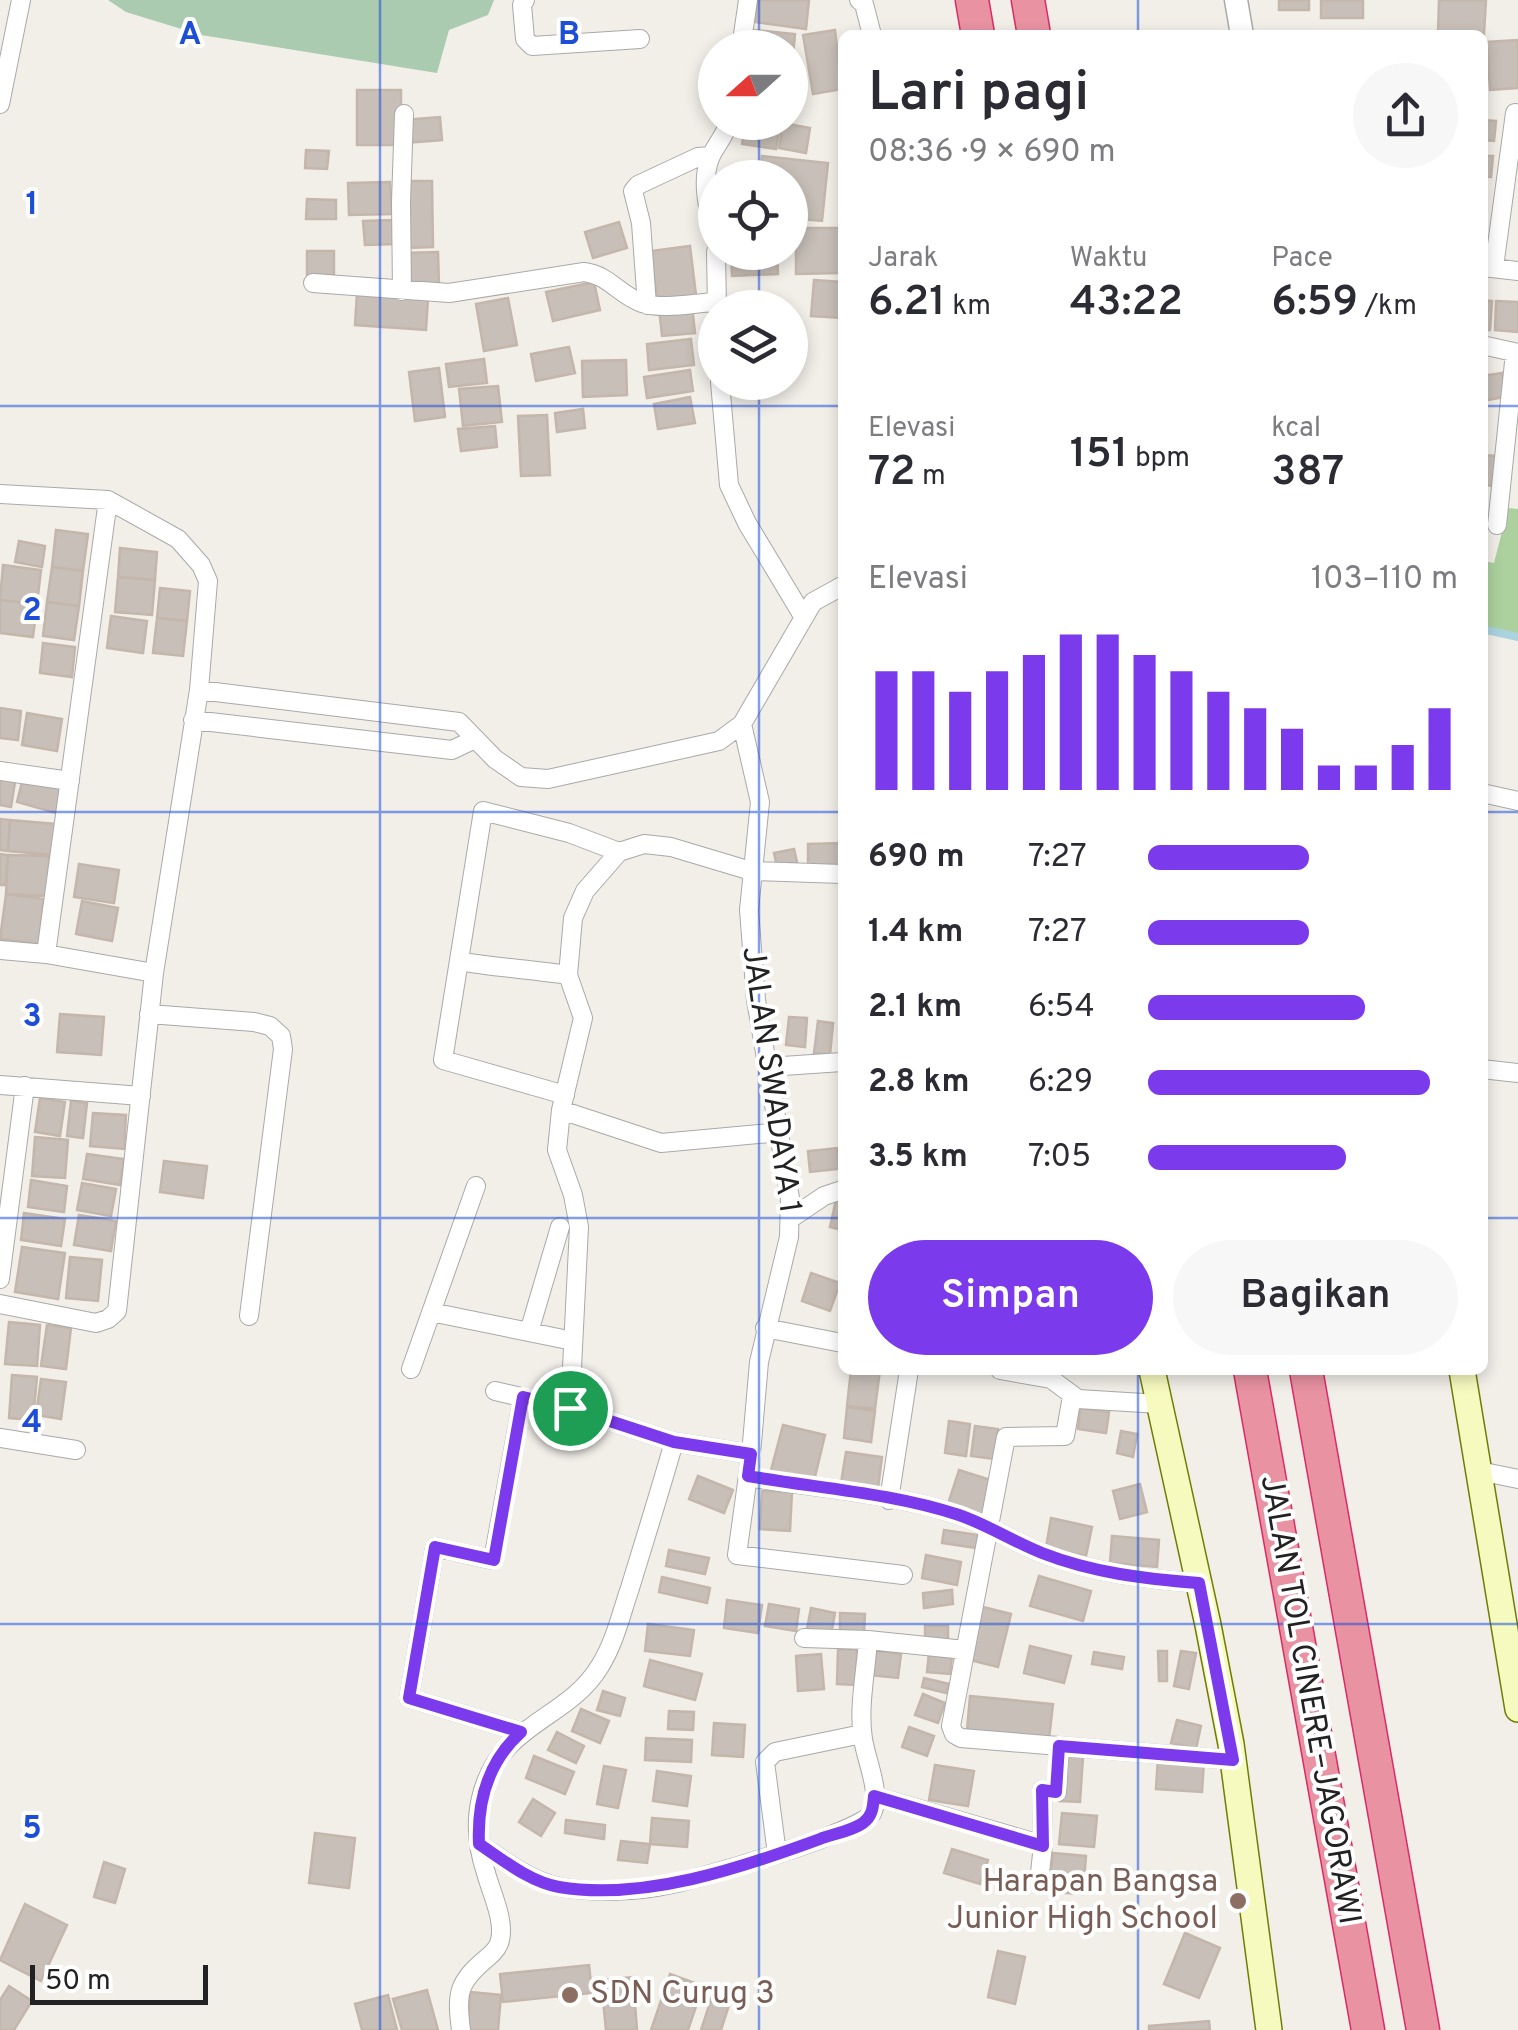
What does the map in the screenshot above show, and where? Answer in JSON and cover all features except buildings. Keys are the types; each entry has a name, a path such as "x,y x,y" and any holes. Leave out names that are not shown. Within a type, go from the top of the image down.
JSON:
{"highway":[{"path":"972,0 977,30"},
{"path":"1028,0 1033,30"},
{"name":"JALAN TOL CINERE–JAGORAWI","path":"1251,1375 1368,2030"},
{"name":"JALAN TOL CINERE–JAGORAWI","path":"1307,1375 1423,2030"}],"main road":[{"path":"1153,1375 1233,1760 1269,2030"},
{"path":"1463,1375 1518,1710"}],"street":[{"path":"0,104 21,0"},
{"path":"525,0 524,39 532,46 640,39"},
{"path":"744,30 748,0"},
{"path":"859,0 864,4 871,30"},
{"path":"1236,0 1241,30"},
{"path":"1515,113 1488,267 1518,271"},
{"path":"402,291 400,202 404,114"},
{"path":"710,160 720,140"},
{"path":"647,305 640,223 633,191 698,157 711,156"},
{"path":"312,283 449,293 584,272 604,276 647,305 698,305"},
{"path":"1488,346 1516,353 1497,525"},
{"path":"722,400 729,485 804,616"},
{"path":"0,494 108,500 178,539 201,565 208,581 199,690 154,973 117,1312 96,1323 0,1304"},
{"path":"46,954 108,500"},
{"path":"199,690 459,722 521,777 548,780 719,741 742,724 813,602 838,588"},
{"path":"192,720 452,750 475,738"},
{"name":"JALAN SWADAYA 1","path":"742,724 760,802 748,910 752,960 781,1132 790,1218 785,1256 765,1328 737,1555 904,1575"},
{"path":"0,770 70,782"},
{"path":"1488,794 1518,802"},
{"path":"618,852 569,833 483,812 443,1060 563,1102 662,1143 781,1132"},
{"path":"570,1408 579,1227 558,1150 563,1102 583,1018 568,976 573,918 585,891 618,852 644,844 751,870 838,874"},
{"path":"0,950 154,973"},
{"path":"458,961 568,976"},
{"path":"150,1014 254,1022 270,1026 281,1036 283,1049 249,1316"},
{"path":"768,1068 838,1062"},
{"path":"1488,1070 1518,1074"},
{"path":"0,1085 141,1096"},
{"path":"0,1279 26,1086"},
{"path":"412,1370 476,1186"},
{"path":"790,1218 838,1191"},
{"path":"528,1332 560,1227"},
{"path":"430,1312 574,1341"},
{"path":"765,1328 838,1342"},
{"path":"889,1500 908,1375"},
{"path":"1028,1375 1051,1379 1072,1396 1160,1404"},
{"path":"495,1391 570,1408 674,1442 751,1454"},
{"path":"1072,1396 1065,1436 1006,1437 951,1726 954,1734 961,1738 1233,1760"},
{"path":"521,1732 409,1698 435,1547 494,1560 523,1397"},
{"path":"0,1438 76,1450"},
{"path":"461,2030 461,1984 494,1952 500,1940 479,1844 481,1797 500,1756 521,1732 565,1702 590,1681 601,1665 674,1442"},
{"path":"1479,1471 1518,1479"},
{"path":"748,1476 957,1514 1075,1564 1140,1578 1199,1583"},
{"path":"804,1638 965,1650"},
{"path":"479,1844 514,1868 556,1886 606,1891 671,1884 777,1854 862,1823 872,1813 874,1796 862,1734 868,1640"},
{"path":"777,1854 765,1762 775,1752 862,1734"},
{"path":"1039,1882 1042,1790 1056,1792 1059,1746"},
{"path":"874,1796 1043,1846"}],"green space":[{"path":"108,0 494,0 488,15 449,30 437,73 201,35 126,12"},
{"path":"1508,508 1518,509 1518,637 1488,630 1488,562 1494,563"}],"waterway":[{"path":"1488,630 1518,637"}],"place":[{"name":"Harapan Bangsa Junior High School","path":"1238,1901"},
{"name":"SDN Curug 3","path":"570,1995"}],"route":[{"path":"523,1397 570,1408 674,1442 751,1454 748,1476 925,1506 957,1514 1075,1564 1140,1578 1199,1583 1233,1760 1059,1746 1056,1792 1042,1790 1043,1846 874,1796 872,1813 862,1823 791,1850 671,1884 606,1891 556,1886 514,1868 479,1844 478,1821 489,1776 521,1732 409,1698 435,1547 494,1560 523,1397"}]}
